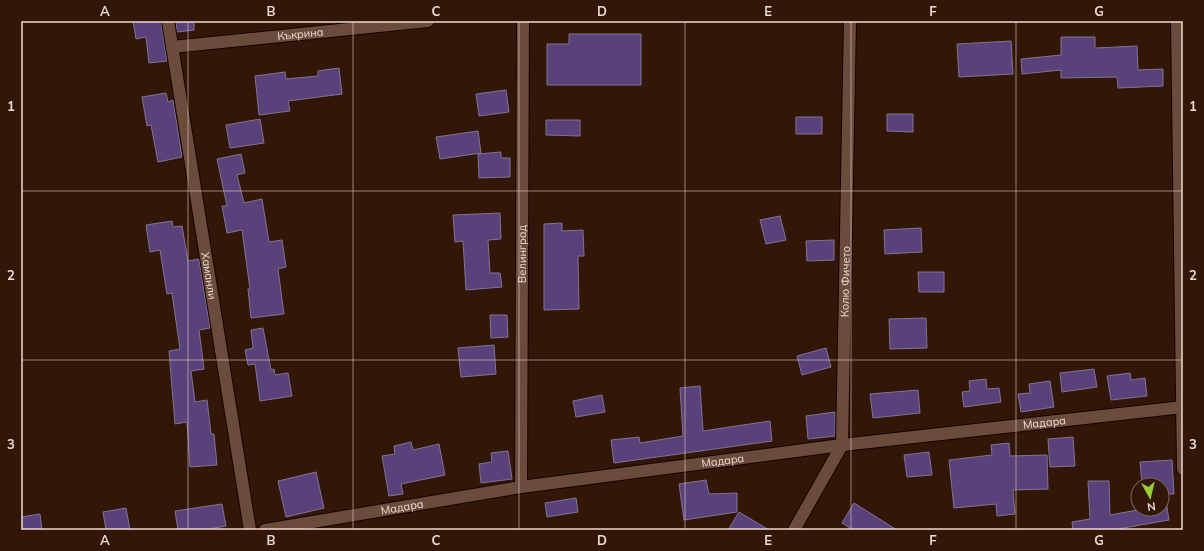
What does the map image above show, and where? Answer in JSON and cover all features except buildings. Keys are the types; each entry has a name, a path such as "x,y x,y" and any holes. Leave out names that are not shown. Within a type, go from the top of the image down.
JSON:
{"street":[{"name":"Хаманли","path":"168,21 250,530"},
{"name":"Къкрина","path":"172,47 428,21"},
{"name":"Велинград","path":"521,486 523,21"},
{"name":"Колю Фичето","path":"794,530 842,445 850,21"},
{"path":"1177,21 1183,469"},
{"name":"Мадара","path":"265,530 521,486 842,445 1182,407"}]}
